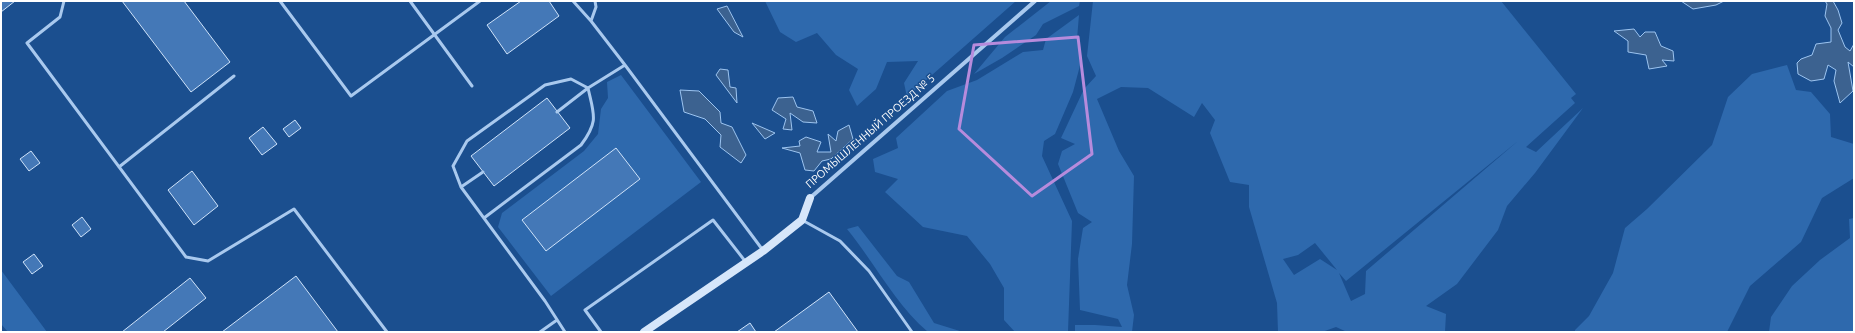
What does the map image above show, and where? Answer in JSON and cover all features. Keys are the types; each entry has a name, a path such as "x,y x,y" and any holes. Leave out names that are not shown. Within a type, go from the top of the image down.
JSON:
{"street":[{"name":"ПРОМЫШЛЕННЫЙ ПРОЕЗД № 5","path":"802,220 810,198 1035,1"},
{"path":"644,332 763,251 802,220"}],"lane":[{"path":"64,1 60,17 27,44 186,257 208,262 294,209 387,332"},
{"path":"280,1 351,96 480,1"},
{"path":"410,1 472,86"},
{"path":"573,1 591,21 625,65 763,251"},
{"path":"591,21 596,7 595,1"},
{"path":"557,112 588,88 625,65"},
{"path":"119,167 234,76"},
{"path":"565,332 461,187 453,166 467,141 545,85 571,79 588,88"},
{"path":"484,218 581,145 592,131 594,116 588,88"},
{"path":"461,187 483,172"},
{"path":"601,332 585,310 713,220 746,263"},
{"path":"802,220 840,241 869,271 912,332"},
{"path":"540,332 557,320"}],"highlighted area":[{"path":"1078,37 1092,154 1032,196 959,129 974,45"}],"shaded area":[{"path":"765,1 1016,1 907,97 904,83 918,61 887,62 876,89 857,106 849,90 858,69 836,55 817,33 796,42 780,32"},
{"path":"1051,1 1080,1 1079,6 1043,24 1036,35 1002,58 974,74 1005,37"},
{"path":"1093,1 1501,1 1576,94 1571,98 1575,103 1526,147 1536,152 1583,108 1535,173 1507,206 1498,230 1457,284 1426,306 1446,314 1445,332 1347,332 1336,327 1322,332 1278,332 1277,303 1249,207 1249,185 1230,182 1210,133 1215,120 1202,103 1194,117 1148,88 1121,87 1097,99 1119,151 1134,176 1132,244 1127,285 1134,315 1132,332 1075,332 1075,325 1122,327 1118,319 1080,310 1078,259 1083,228 1092,222 1078,213 1058,164 1062,151 1075,144 1061,138 1084,89 1096,76 1087,56","holes":["1518,141 1366,271 1365,294 1351,301 1339,273 1346,281","1315,243 1337,270 1320,259 1294,275 1283,259 1298,255"]},
{"path":"1681,1 1724,1 1716,5 1693,9"},
{"path":"1825,1 1833,1 1838,10 1842,23 1838,30 1845,47 1850,51 1854,44 1854,67 1848,62 1853,91 1840,103 1834,81 1836,70 1828,65 1824,79 1811,81 1798,74 1797,63 1801,59 1812,55 1816,44 1831,42 1831,28 1825,16 1827,4"},
{"path":"727,6 743,37 734,32 717,9"},
{"path":"1079,15 1077,39 1082,58 1073,92 1055,134 1044,141 1042,156 1072,221 1068,332 1015,332 1004,320 1004,288 990,264 967,236 923,227 885,192 898,179 875,172 873,159 898,148 896,138 947,91 977,80 1023,52 1043,50 1046,39"},
{"path":"1634,29 1640,37 1645,32 1655,32 1661,46 1673,51 1674,61 1662,60 1667,66 1649,69 1646,55 1628,52 1628,41 1614,31"},
{"path":"1787,65 1796,90 1811,92 1830,114 1831,137 1854,144 1854,178 1822,198 1801,242 1750,286 1727,332 1575,332 1575,330 1589,316 1613,273 1625,228 1647,209 1712,145 1728,97 1752,74"},
{"path":"720,69 728,70 730,87 736,88 737,103 716,75"},
{"path":"621,75 701,182 551,296 498,227 502,213 584,151 598,134 601,109 608,98 607,82"},
{"path":"680,90 699,91 720,112 721,123 732,127 746,155 741,163 720,147 721,135 705,119 684,112"},
{"path":"793,97 797,107 813,111 817,123 803,122 790,113 792,130 783,129 786,119 772,110 778,98"},
{"path":"752,123 775,133 765,139"},
{"path":"849,125 853,139 831,159 822,161 814,171 805,170 800,153 782,148 800,146 799,141 806,137 821,142 817,152 831,152 828,134 836,141 838,131"},
{"path":"1854,218 1854,332 1769,332 1771,317 1792,286 1820,260 1850,238 1849,219"},
{"path":"858,226 897,276 909,282 934,323 963,332 928,332 916,321 895,296 847,229"},
{"path":"1,270 47,332 8,332 1,324"}],"building":[{"path":"1,1 15,1 1,12"},
{"path":"122,1 184,1 230,62 191,92"},
{"path":"521,1 549,1 559,16 507,54 487,25"},
{"path":"547,98 570,128 494,186 471,156"},
{"path":"295,120 301,128 289,137 283,129"},
{"path":"263,127 277,144 262,155 249,138"},
{"path":"616,148 640,179 546,251 522,220"},
{"path":"31,151 40,163 29,171 20,159"},
{"path":"192,171 218,206 194,225 168,190"},
{"path":"82,217 91,229 81,237 72,225"},
{"path":"34,254 43,266 32,274 23,262"},
{"path":"296,276 338,332 222,332"},
{"path":"190,278 206,298 163,332 122,332"},
{"path":"829,292 858,332 774,332"},
{"path":"750,323 756,332 737,332"}]}
